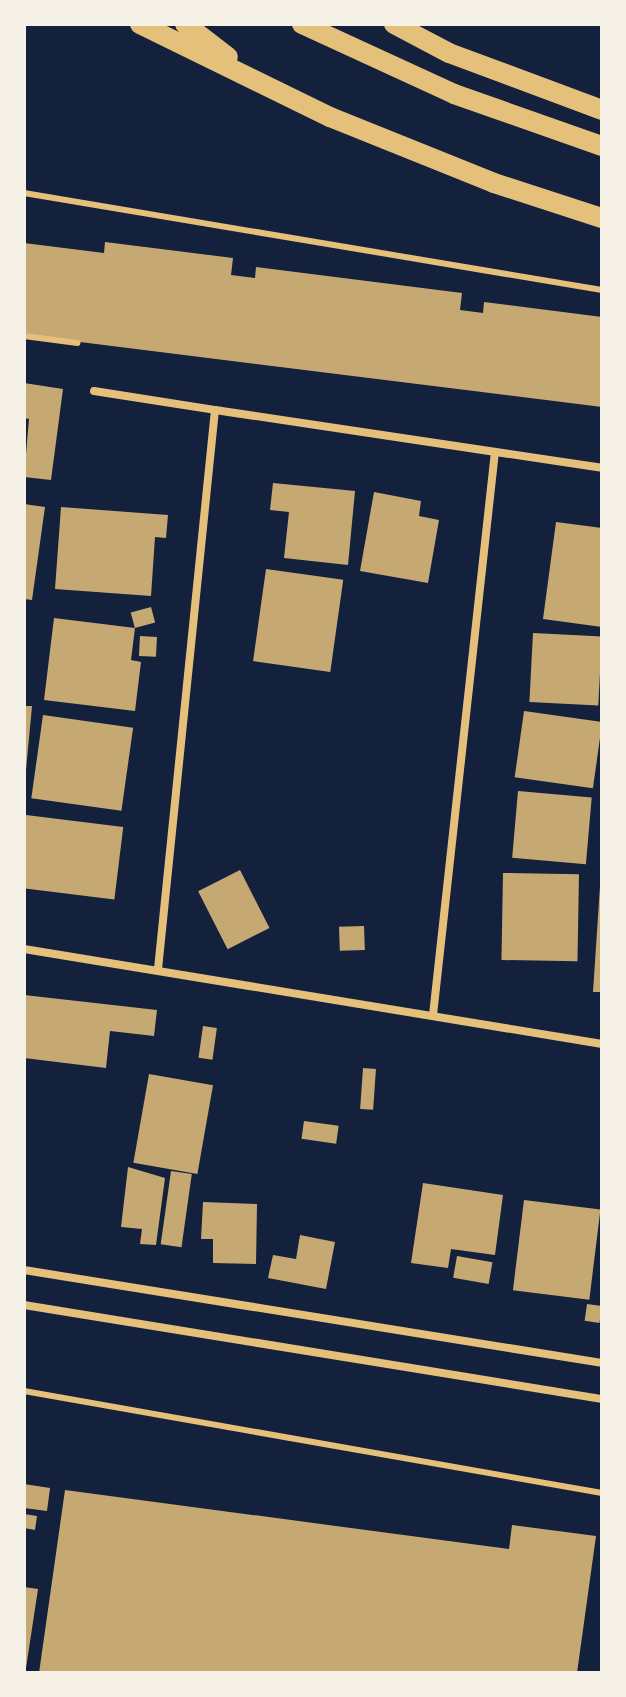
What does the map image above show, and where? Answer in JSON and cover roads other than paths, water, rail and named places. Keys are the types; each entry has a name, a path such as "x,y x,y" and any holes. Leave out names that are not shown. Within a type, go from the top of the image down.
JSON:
{"main road":[{"path":"140,24 263,84 494,183 602,218"},
{"path":"185,24 263,84"},
{"path":"302,24 454,94 602,146"},
{"path":"394,24 449,53 602,110"}],"street":[{"path":"94,391 602,468"},
{"path":"158,969 215,410"},
{"path":"433,1015 495,452"},
{"path":"24,949 602,1044"},
{"path":"24,1270 602,1363"},
{"path":"24,1305 602,1399"}],"lane":[{"path":"24,193 602,290"},
{"path":"24,336 78,343"},
{"path":"24,1391 602,1493"}]}
